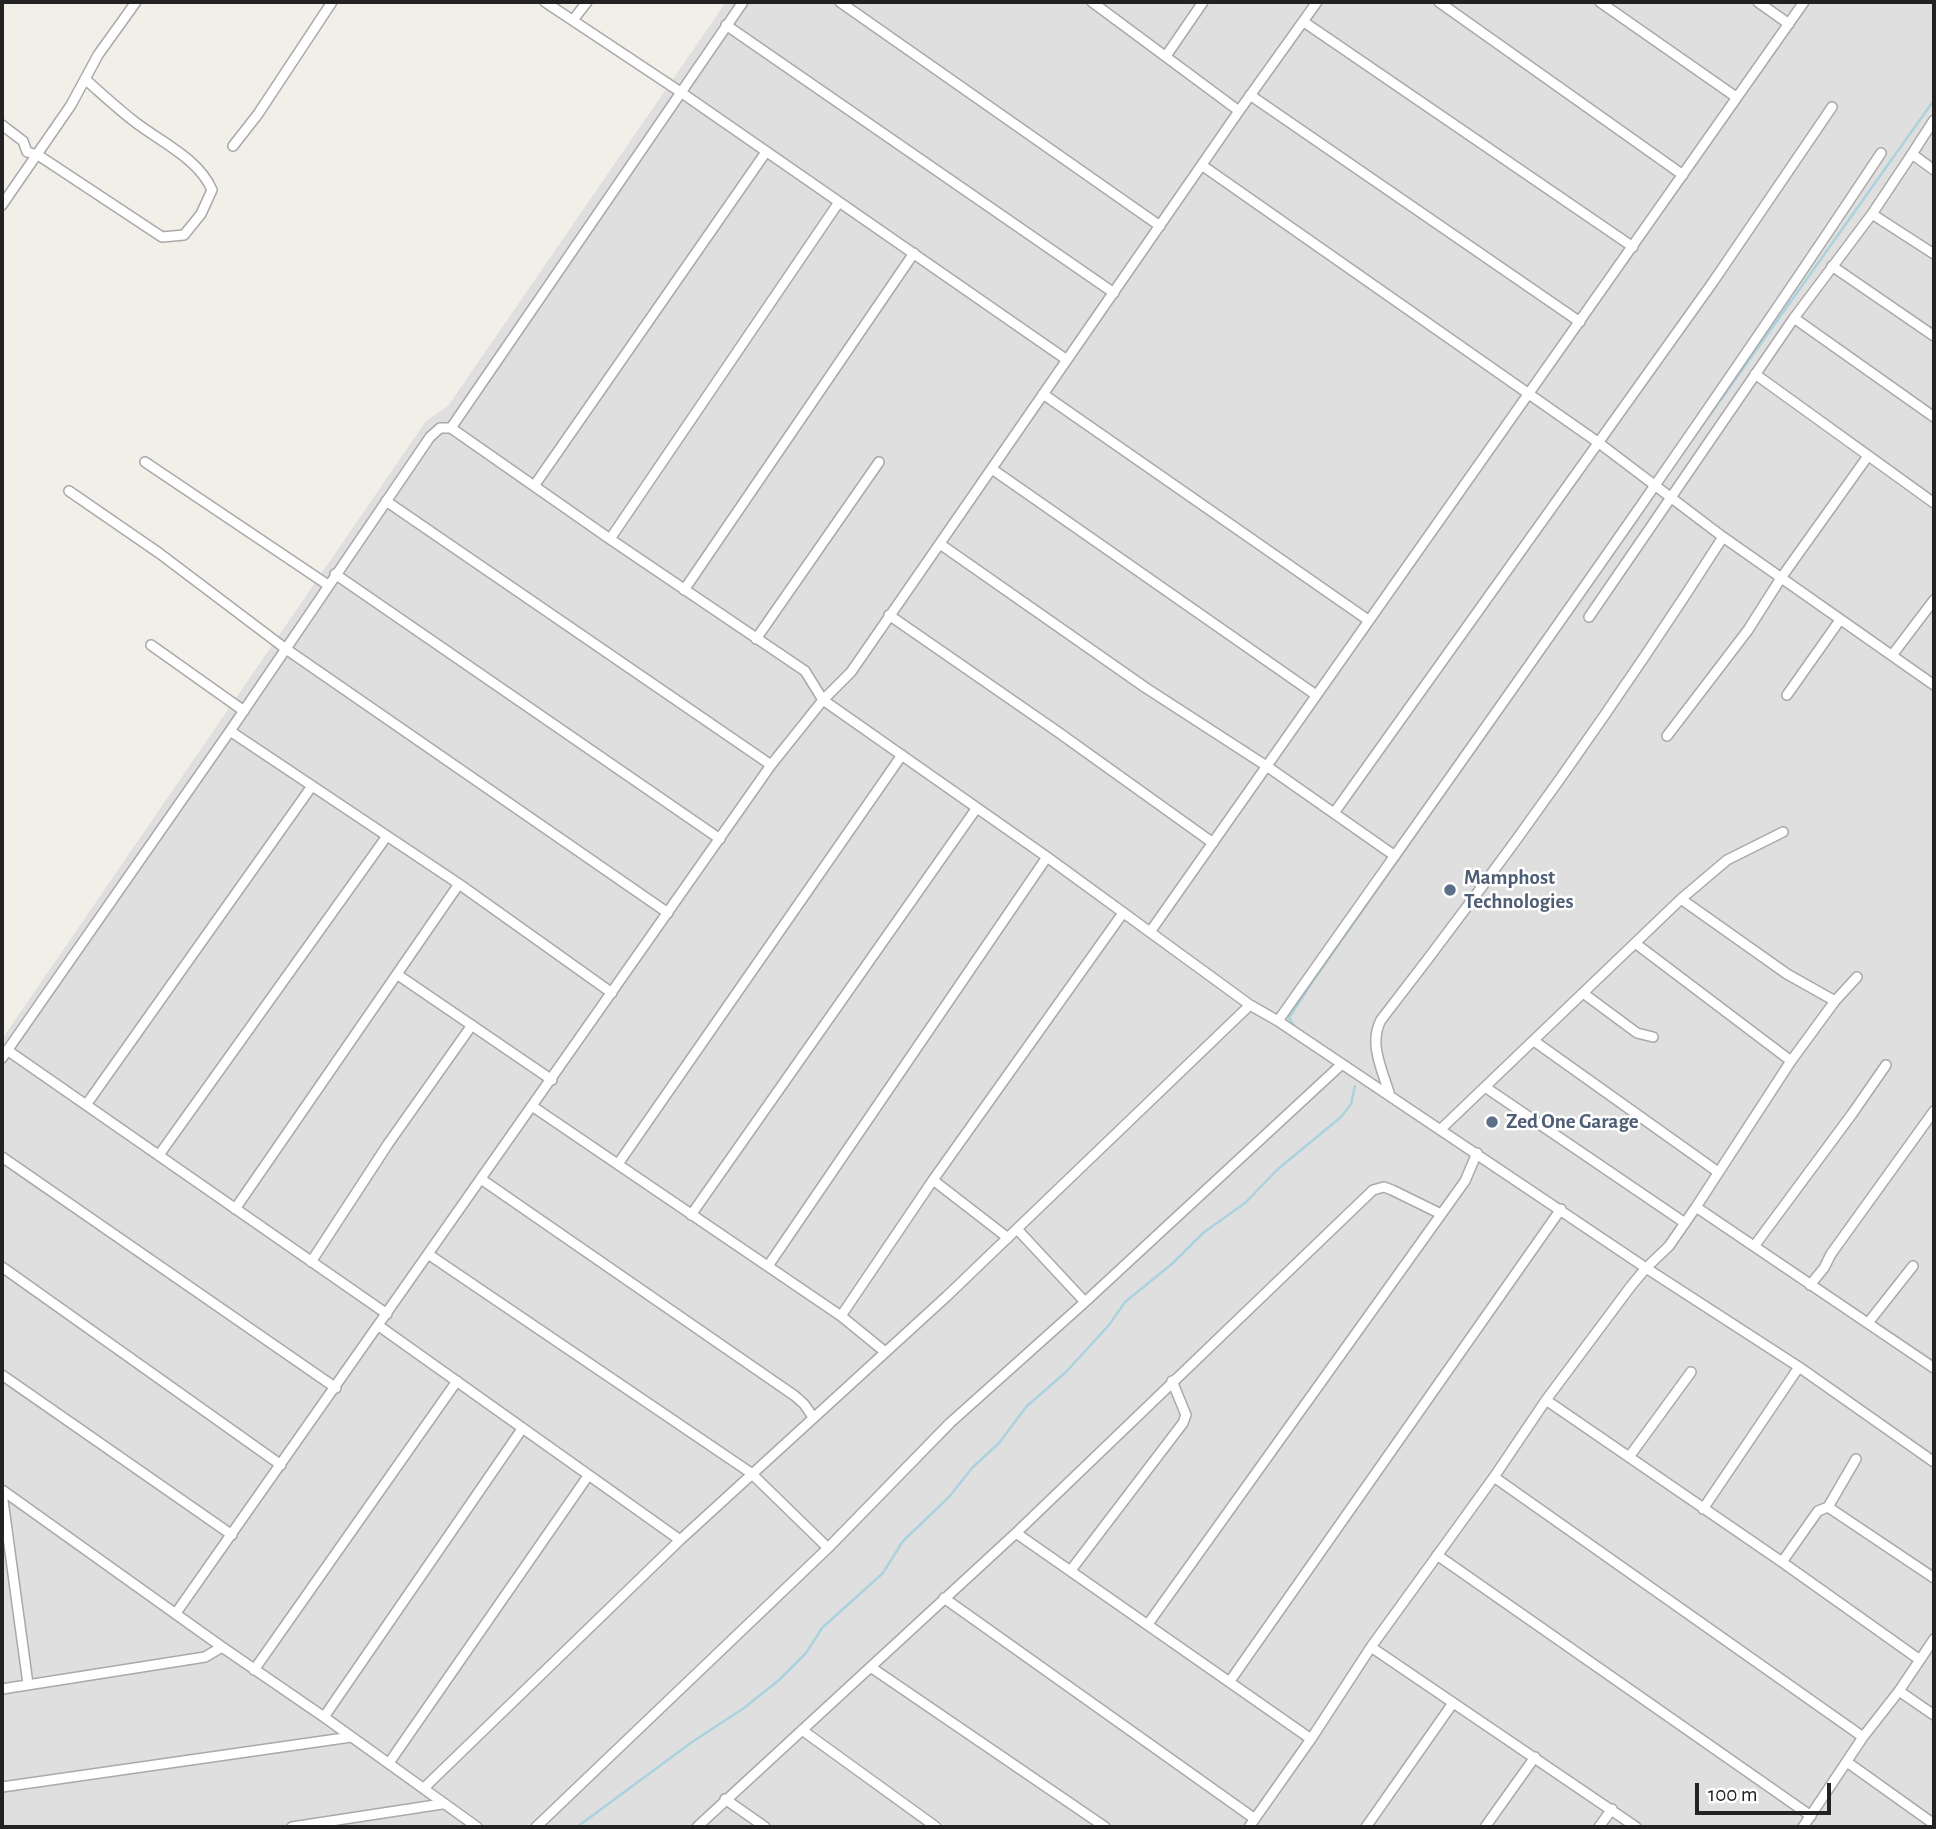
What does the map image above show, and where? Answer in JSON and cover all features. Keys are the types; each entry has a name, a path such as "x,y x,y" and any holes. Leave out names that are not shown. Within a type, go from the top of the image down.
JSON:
{"street":[{"path":"233,146 258,114 332,2"},
{"path":"545,2 682,93 1067,360"},
{"path":"573,20 587,2"},
{"path":"451,428 743,2"},
{"path":"840,2 1160,226"},
{"path":"1092,2 1239,111"},
{"path":"1166,56 1203,2"},
{"path":"176,1613 771,765 823,699 850,672 1203,166 1250,94 1317,2"},
{"path":"1439,2 1683,175"},
{"path":"1600,2 1736,97"},
{"path":"1758,2 1789,24"},
{"path":"1150,932 1804,2"},
{"path":"2,205 38,155 132,3"},
{"path":"1304,22 1633,247"},
{"path":"726,25 1114,293"},
{"path":"2,125 23,141 27,152 38,155 162,237 184,235 201,214 212,190 207,179 198,169 134,122 86,80"},
{"path":"1250,94 1580,322"},
{"path":"1334,813 1713,282 1832,107"},
{"path":"1589,617 1755,373 1872,214 1934,120"},
{"path":"534,485 766,152"},
{"path":"1278,1021 1656,486 1881,153"},
{"path":"1912,154 1934,170"},
{"path":"1203,166 1599,443 1723,537 1934,685"},
{"path":"610,539 839,202"},
{"path":"1872,214 1934,254"},
{"path":"684,590 914,253"},
{"path":"1832,265 1934,336"},
{"path":"1794,318 1934,417"},
{"path":"1755,373 1934,503"},
{"path":"1042,394 1368,620"},
{"path":"387,1314 86,1105 4,1054 244,711 430,437 440,428 451,428 804,671 823,699 1250,1004 1799,1367 1934,1462"},
{"path":"1667,736 1748,630 1781,578 1868,456"},
{"path":"145,462 328,585"},
{"path":"756,639 879,462"},
{"path":"992,469 1316,695"},
{"path":"69,491 159,553 286,649 667,914"},
{"path":"386,501 771,765"},
{"path":"1390,1096 1374,1041 1375,1031 1381,1020 1460,917 1637,670 1723,537"},
{"path":"940,544 1146,688 1268,767 1395,856"},
{"path":"335,574 720,839"},
{"path":"1893,654 1934,600"},
{"path":"889,615 1213,843"},
{"path":"1787,695 1840,620"},
{"path":"151,645 244,711"},
{"path":"230,731 459,884 612,993"},
{"path":"618,1164 902,755"},
{"path":"86,1105 312,786"},
{"path":"691,1215 976,808"},
{"path":"1441,1129 1635,943 1727,860 1783,832"},
{"path":"159,1155 387,836"},
{"path":"768,1266 1047,857"},
{"path":"235,1209 459,884"},
{"path":"1681,900 1787,974 1835,1001"},
{"path":"841,1316 933,1180 1123,913"},
{"path":"1635,943 1791,1061"},
{"path":"398,975 552,1080"},
{"path":"1249,1827 1371,1647 1546,1400 1646,1268 1668,1247 1791,1061 1857,976"},
{"path":"1583,993 1637,1033 1653,1037"},
{"path":"424,1788 680,1539 1008,1238 1250,1004"},
{"path":"311,1262 388,1144 472,1025"},
{"path":"1534,1041 1718,1172"},
{"path":"536,1827 828,1548 950,1423 1085,1303 1342,1064"},
{"path":"1755,1245 1886,1065"},
{"path":"1485,1087 1685,1223"},
{"path":"532,1106 841,1316 884,1351"},
{"path":"1810,1285 1934,1111"},
{"path":"1148,1624 1465,1181 1478,1153"},
{"path":"2,1157 336,1388"},
{"path":"481,1179 795,1396 813,1417"},
{"path":"933,1180 1008,1238"},
{"path":"697,1827 1016,1533 1373,1190 1384,1187 1392,1189 1441,1214"},
{"path":"1696,1208 1755,1245 1934,1368"},
{"path":"1230,1681 1561,1209"},
{"path":"1017,1229 1085,1303"},
{"path":"428,1254 751,1473 828,1548"},
{"path":"1868,1323 1913,1266"},
{"path":"2,1267 281,1465"},
{"path":"379,1326 680,1539"},
{"path":"1703,1509 1799,1367"},
{"path":"1629,1458 1691,1372"},
{"path":"2,1375 232,1535"},
{"path":"254,1670 457,1381"},
{"path":"1071,1570 1183,1423 1186,1415 1172,1381"},
{"path":"1546,1400 1920,1660"},
{"path":"324,1717 522,1429"},
{"path":"1782,1562 1818,1511 1828,1507 1856,1459"},
{"path":"388,1763 589,1476"},
{"path":"1494,1477 1863,1737"},
{"path":"2,1492 477,1827"},
{"path":"2,1492 28,1684"},
{"path":"1828,1507 1934,1578"},
{"path":"1016,1533 1311,1739"},
{"path":"1437,1555 1811,1816"},
{"path":"944,1598 1255,1819"},
{"path":"1803,1827 1863,1737 1899,1691 1934,1639"},
{"path":"2,1689 205,1657 222,1647"},
{"path":"1371,1647 1636,1827"},
{"path":"872,1668 1105,1827"},
{"path":"1899,1691 1934,1715"},
{"path":"1366,1827 1453,1703"},
{"path":"802,1730 936,1827"},
{"path":"2,1787 351,1737"},
{"path":"1485,1827 1535,1757"},
{"path":"1847,1762 1934,1824"},
{"path":"725,1799 765,1827"},
{"path":"292,1827 442,1804"},
{"path":"1599,1827 1612,1809"}],"shaded area":[{"path":"726,2 1934,2 1934,1827 2,1827 2,1039 426,421 448,406"}],"waterway":[{"path":"1683,453 1934,100"},
{"path":"1295,1027 1289,1018 1313,981 1639,516"},
{"path":"577,1827 779,1680 806,1653 822,1628 883,1573 903,1541 999,1443 1027,1406 1066,1372 1109,1325 1125,1302 1173,1263 1203,1233 1245,1203 1278,1169 1341,1117 1351,1104 1355,1086"}],"place":[{"name":"Mamphost Technologies","path":"1450,890"},
{"name":"Zed One Garage","path":"1492,1122"}]}
